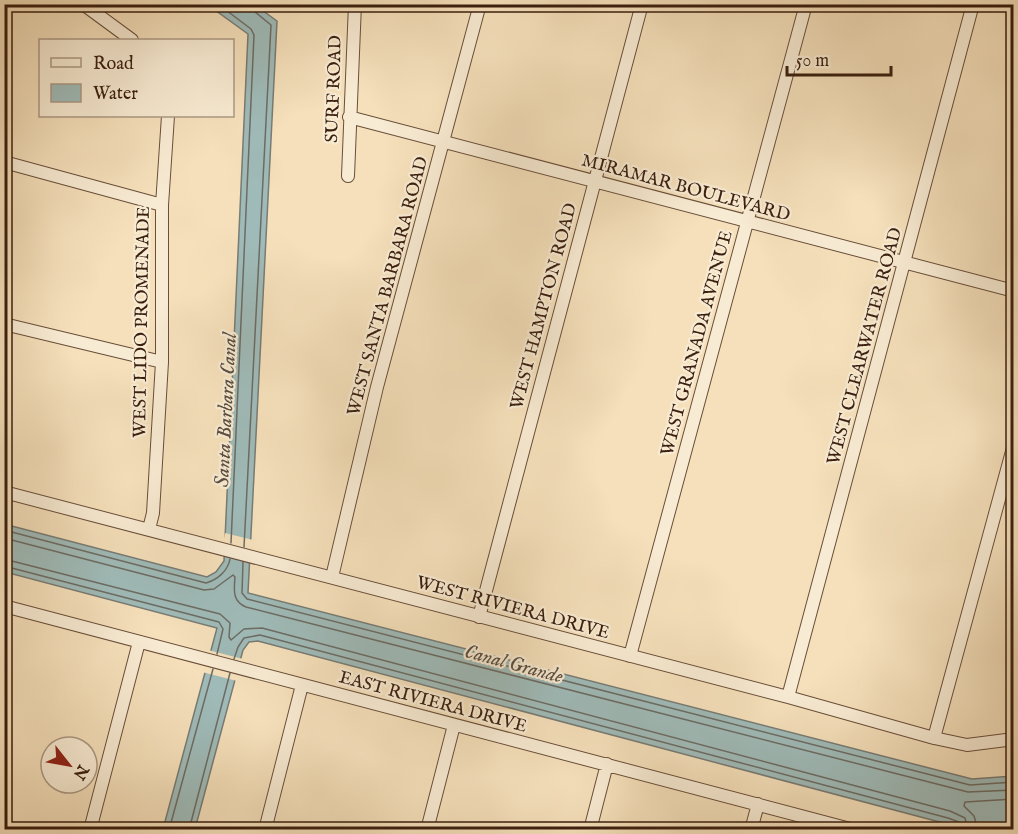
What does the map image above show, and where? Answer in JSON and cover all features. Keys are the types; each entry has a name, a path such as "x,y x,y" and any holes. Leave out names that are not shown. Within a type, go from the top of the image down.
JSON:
{"street":[{"path":"83,4 131,39"},
{"name":"SURF ROAD","path":"348,176 355,4"},
{"name":"WEST SANTA BARBARA ROAD","path":"332,577 377,387 480,4"},
{"name":"WEST HAMPTON ROAD","path":"479,617 642,4"},
{"name":"WEST GRANADA AVENUE","path":"630,656 806,4"},
{"name":"WEST CLEARWATER ROAD","path":"788,697 974,4"},
{"name":"WEST LIDO PROMENADE","path":"149,529 153,513 162,362 162,205 168,117"},
{"name":"MIRAMAR BOULEVARD","path":"349,117 1014,291"},
{"path":"4,162 162,205"},
{"path":"4,324 162,362"},
{"path":"934,738 1014,444"},
{"name":"WEST RIVIERA DRIVE","path":"4,492 788,697 934,738 967,745 1014,739"},
{"name":"EAST RIVIERA DRIVE","path":"4,606 854,830"},
{"path":"90,830 139,642"},
{"path":"264,830 302,685"},
{"path":"427,830 454,725"},
{"path":"590,830 607,764"},
{"path":"751,830 758,804"}],"water":[{"name":"Canal Grande","path":"208,5 255,5 277,21 248,593 972,779 1013,776 1013,829 961,829 258,641 249,642 243,650 195,829 163,829 217,628 5,572 4,524 207,577 216,572 224,561 248,34"}],"pier":[{"path":"225,533 253,540 252,563 221,555"},
{"path":"208,650 243,659 237,681 202,672"}],"water label":[{"name":"Santa Barbara Canal","path":"225,410"}]}
